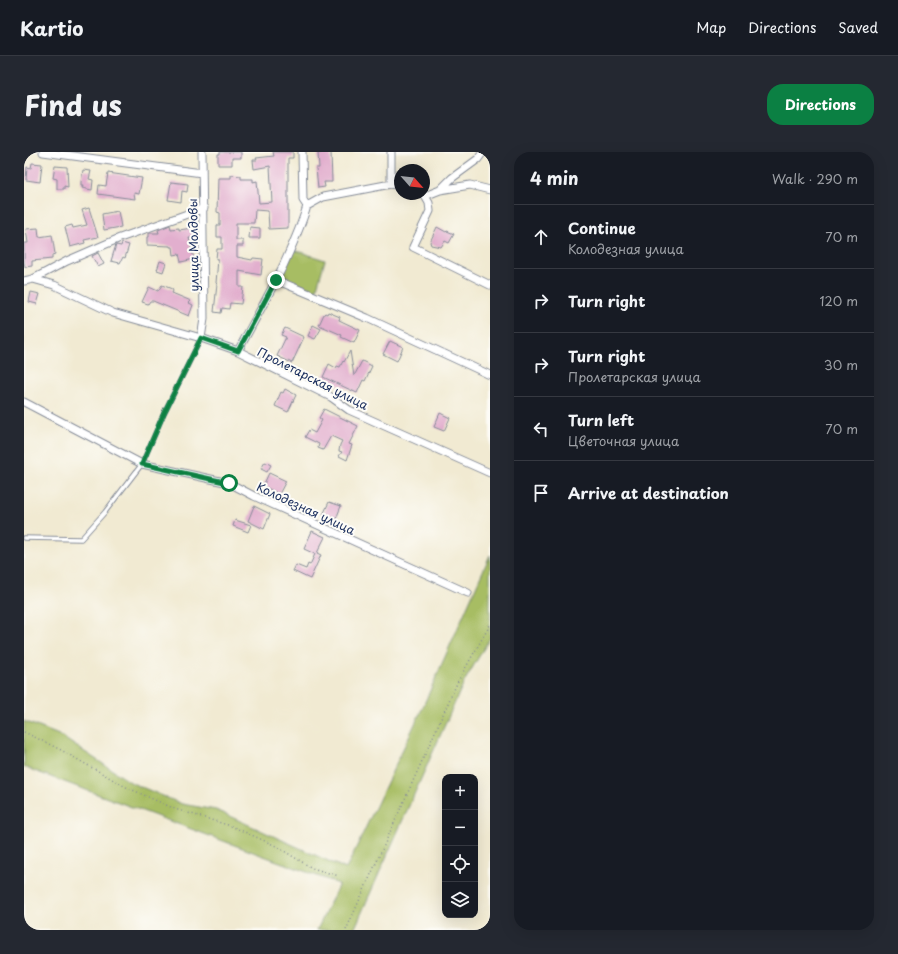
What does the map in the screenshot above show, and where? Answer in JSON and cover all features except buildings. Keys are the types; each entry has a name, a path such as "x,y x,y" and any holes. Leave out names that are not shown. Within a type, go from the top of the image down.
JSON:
{"street":[{"path":"43,152 202,173"},
{"name":"улица Молдовы","path":"201,338 204,319 204,208 202,152"},
{"path":"302,152 302,200 307,206"},
{"path":"391,152 391,184"},
{"path":"440,190 452,178 478,159 483,152"},
{"path":"238,351 276,280 297,236 307,206 323,197 394,185"},
{"path":"430,193 470,185 490,190"},
{"path":"427,200 429,203 430,211 413,247 490,285"},
{"name":"Пролетарская улица","path":"24,281 33,279 67,261 120,238 204,208"},
{"name":"Пролетарская улица","path":"33,279 54,285 112,312 201,338 238,351 331,397 349,410 490,473"},
{"path":"276,280 367,318 490,375"},
{"name":"Колодезная улица","path":"24,402 142,464 229,483 254,496 468,593"}],"lane":[{"path":"24,538 81,539 105,512 142,464 164,413 201,338"}],"path":[{"path":"346,930 458,682 490,625"},
{"path":"24,732 61,750 126,787 175,809 231,826 274,845 312,868 339,876"}],"green space":[{"path":"294,250 325,260 316,291 281,277"},
{"path":"490,555 490,638 464,682 354,930 317,930 339,884 24,767 24,721 59,735 132,783 182,804 216,810 346,869 421,711"}],"route":[{"path":"229,483 142,464 164,413 201,338 238,351 276,280"}]}
